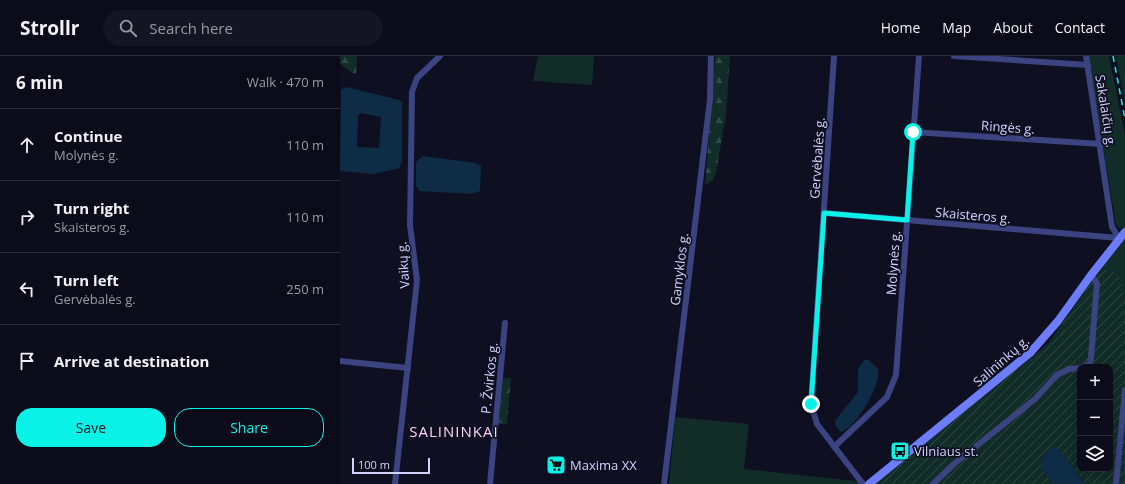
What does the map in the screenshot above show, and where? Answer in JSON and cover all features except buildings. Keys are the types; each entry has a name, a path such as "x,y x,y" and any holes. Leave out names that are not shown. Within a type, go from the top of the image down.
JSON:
{"main road":[{"name":"Salininkų g.","path":"869,484 1030,353 1058,321 1122,235"}],"street":[{"name":"Vaikų g.","path":"395,484 417,280 410,225 412,92 417,78 440,56"},
{"name":"Gamyklos g.","path":"664,484 709,107 711,56"},
{"name":"Gervėbalės g.","path":"834,56 810,393 813,414 818,424 863,484"},
{"name":"Molynės g.","path":"834,447 886,397 892,387 898,362 919,56"},
{"path":"954,56 1088,65"},
{"name":"Sakalaičių g.","path":"1086,56 1101,144 1112,227 1122,235"},
{"name":"Ringės g.","path":"913,132 1101,144"},
{"name":"Skaisteros g.","path":"824,213 1122,235"},
{"path":"1089,364 1091,358 1096,309 1097,283 1091,275"},
{"name":"P. Žvirkos g.","path":"490,484 505,323"},
{"path":"340,361 408,368"},
{"path":"933,484 987,437 1021,412 1057,375 1069,369 1077,368"},
{"path":"1116,484 1125,390"}],"green space":[{"path":"340,56 357,56 356,75 340,64"},
{"path":"538,56 594,56 592,85 533,81"},
{"path":"715,56 730,56 726,114 716,173 712,181 705,185"},
{"path":"1088,56 1109,56 1125,135 1125,227 1120,229 1116,225"},
{"path":"1116,56 1125,56 1125,102"},
{"path":"1125,238 1125,299 1119,273 1101,268"},
{"path":"1101,268 1119,273 1125,299 1125,484 1085,484 1061,452 1058,450 1051,450 1042,458 1041,468 1054,484 875,484 1048,344"},
{"path":"503,378 511,378 507,424 499,424"},
{"path":"675,417 749,424 744,469 865,482 863,484 669,484"}],"water":[{"path":"346,87 402,102 402,162 399,168 374,174 340,171 341,90","holes":["361,113 381,117 379,148 357,147 358,115"]},
{"path":"423,156 476,163 481,166 480,191 472,194 420,191 416,186 416,162"},
{"path":"864,360 869,360 878,369 876,385 861,414 854,422 841,432 836,427 835,421 858,392 858,369"},
{"path":"1052,448 1056,448 1061,452 1085,484 1054,484 1042,470 1041,466 1043,458"}],"railway":[{"path":"1113,56 1125,119"}],"place":[{"name":"Vilniaus st.","path":"900,451"},
{"name":"Maxima XX","path":"556,465"}],"district":[{"name":"SALININKAI","path":"454,432"}],"route":[{"path":"811,404 810,393 824,213 907,220 913,132"}]}
